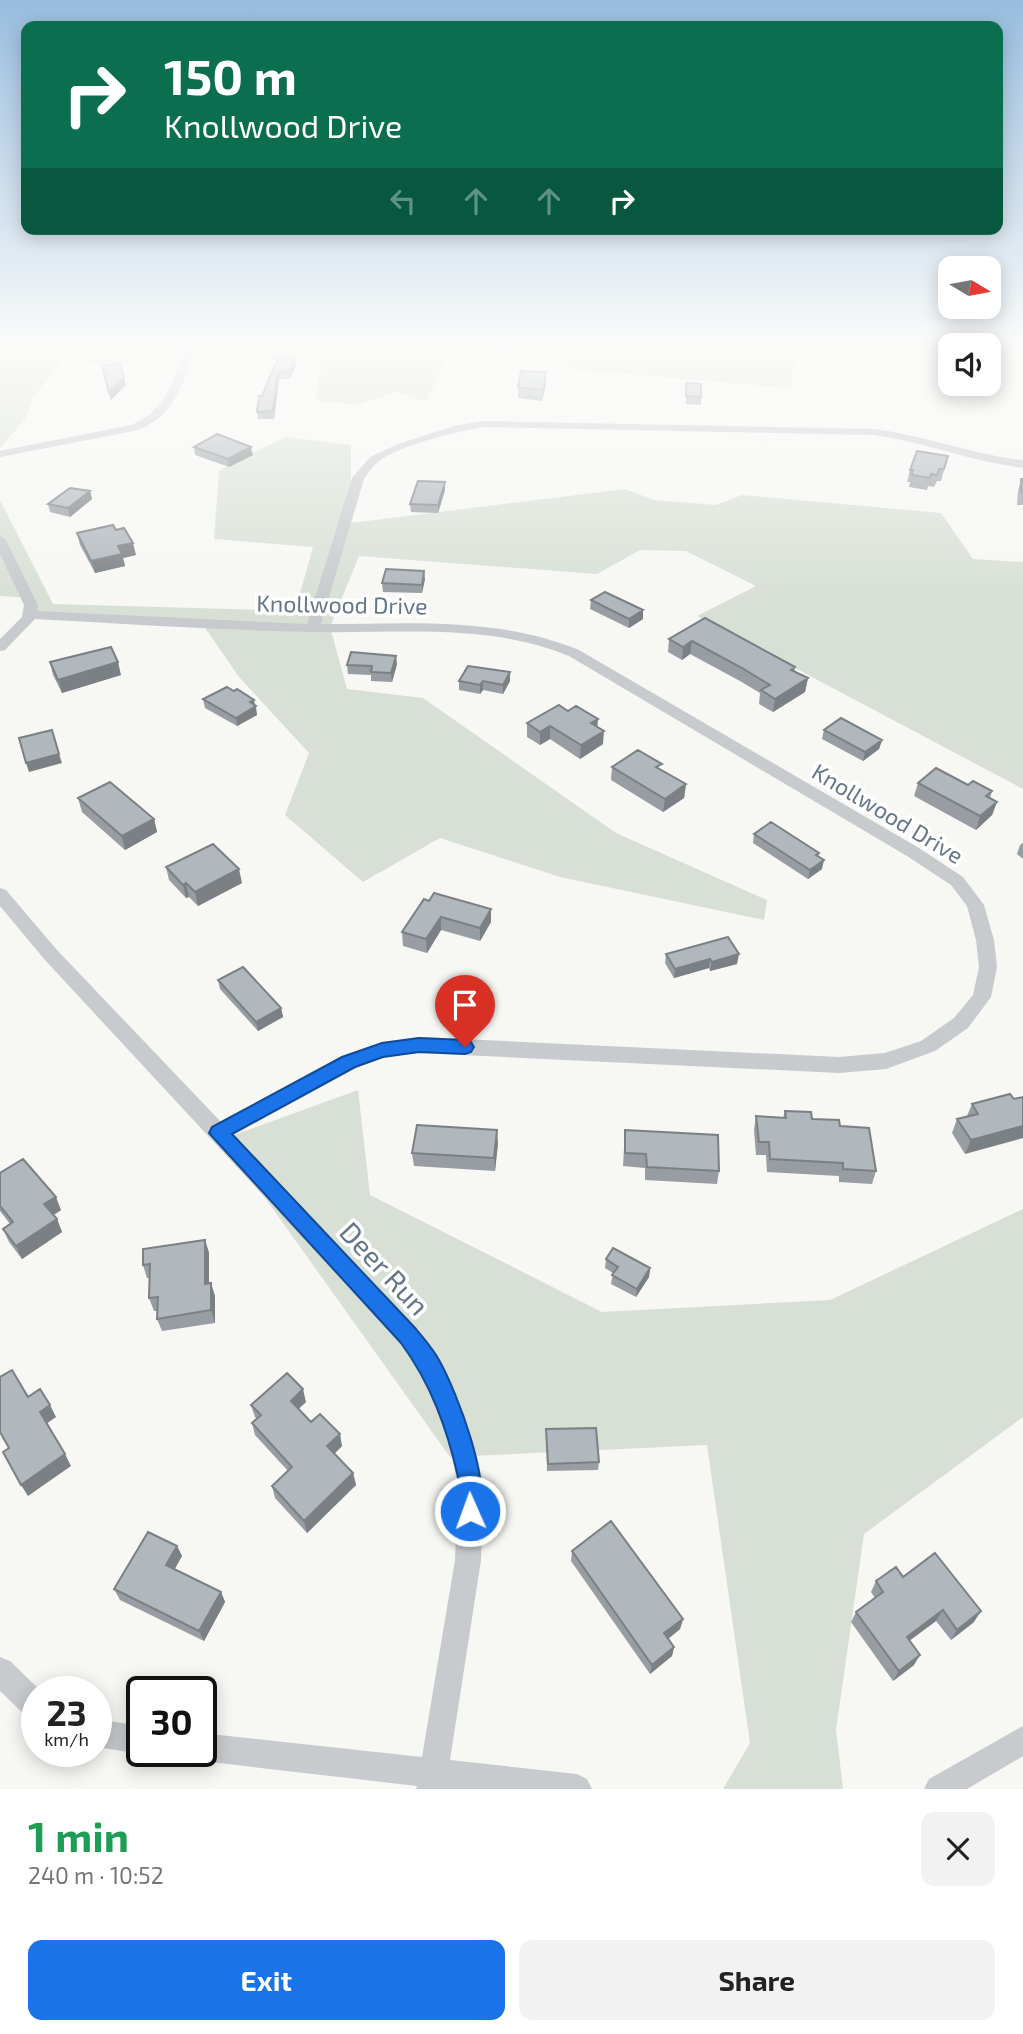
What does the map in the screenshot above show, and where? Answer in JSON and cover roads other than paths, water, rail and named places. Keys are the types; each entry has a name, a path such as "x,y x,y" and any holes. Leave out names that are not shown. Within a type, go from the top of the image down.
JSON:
{"street":[{"path":"0,454 111,432"},
{"path":"313,628 358,478 367,464 402,446 444,432"},
{"path":"880,432 897,434 995,461 1023,464"},
{"path":"0,540 31,605 30,615 0,647"},
{"name":"Knollwood Drive","path":"30,615 313,628 496,631 522,634 555,643 914,852 957,881 975,905 985,940 988,967 982,997 961,1023 928,1046 886,1061 839,1065 419,1045 382,1050 349,1062 218,1133"},
{"name":"Deer Run","path":"0,894 51,955 409,1336 431,1367 461,1442 471,1486 468,1560 432,1781"},
{"path":"0,1671 21,1691"},
{"path":"939,1789 1023,1740"},
{"path":"217,1749 432,1781 577,1789"}]}
